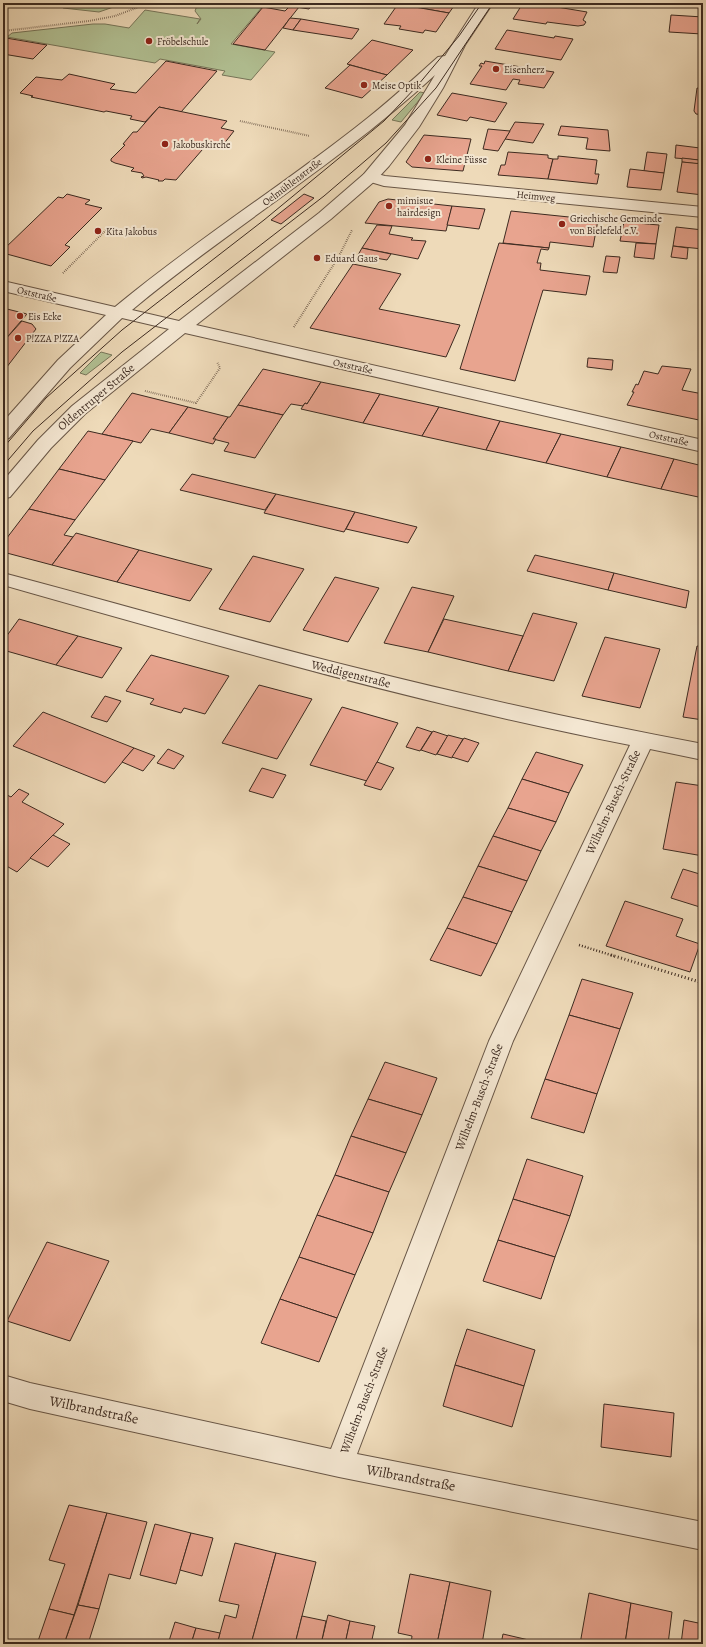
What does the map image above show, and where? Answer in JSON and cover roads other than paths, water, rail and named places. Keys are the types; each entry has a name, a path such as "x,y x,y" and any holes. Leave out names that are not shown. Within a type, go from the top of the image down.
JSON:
{"street":[{"name":"Oelmühlenstraße","path":"181,327 325,216 370,177 411,128 436,88 458,45 486,3"},
{"name":"Oelmühlenstraße","path":"119,312 351,138 418,84 458,45"},
{"name":"Heimweg","path":"370,177 391,182 703,212"},
{"name":"Oststraße","path":"3,286 520,406 703,446"},
{"path":"3,434 56,372 119,312"},
{"name":"Oldentruper Straße","path":"3,493 68,419 90,399 181,327"},
{"name":"Weddigenstraße","path":"3,579 300,661 498,709 643,741 703,752"},
{"name":"Wilhelm-Busch-Straße","path":"339,1464 501,1041 643,741"},
{"name":"Wilbrandstraße","path":"3,1388 30,1396 339,1464 703,1536"}],"tram line":[{"path":"3,448 46,398 122,330 264,220 384,121 418,85 459,36 482,3"},
{"path":"3,466 33,431 122,352 324,196 386,143 436,88 493,3"}],"place":[{"name":"Fröbelschule","path":"149,41"},
{"name":"Eisenherz","path":"496,69"},
{"name":"Meise Optik","path":"364,85"},
{"name":"Jakobuskirche","path":"165,144"},
{"name":"Kleine Füsse","path":"428,159"},
{"name":"mimisue hairdesign","path":"389,206"},
{"name":"Griechische Gemeinde von Bielefeld e.V.","path":"562,224"},
{"name":"Kita Jakobus","path":"98,231"},
{"name":"Eduard Gaus","path":"317,258"},
{"name":"Eis Ecke","path":"20,316"},
{"name":"P!ZZA P!ZZA","path":"18,338"}]}
